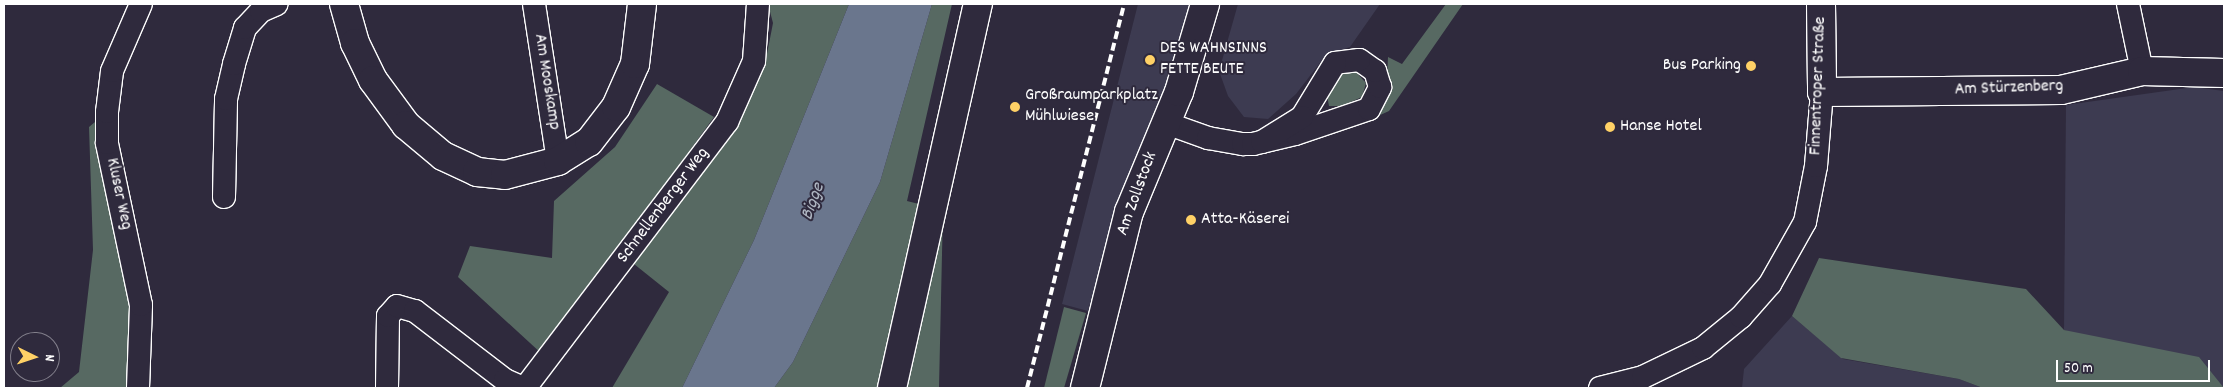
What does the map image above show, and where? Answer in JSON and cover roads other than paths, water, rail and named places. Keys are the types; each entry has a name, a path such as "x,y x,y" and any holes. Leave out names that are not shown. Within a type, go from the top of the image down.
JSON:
{"street":[{"name":"Kluser Weg","path":"138,388 141,305 107,143 107,112 112,70 141,4"},
{"path":"224,197 226,99 234,64 245,28 261,11 277,4"},
{"path":"344,4 355,43 373,80 406,125 443,156 477,172 505,175 558,161 588,142 616,107 635,64 642,4"},
{"name":"Am Mooskamp","path":"534,4 558,161"},
{"name":"Schnellenberger Weg","path":"387,388 388,316 397,306 415,311 513,386 727,122 754,61 758,4"},
{"path":"892,388 978,4"},
{"name":"Am Zollstock","path":"1084,388 1128,212 1166,123 1205,4"},
{"name":"Finnentroper Straße","path":"1600,388 1643,377 1703,348 1741,316 1770,284 1804,222 1816,166 1822,92 1822,4"},
{"path":"2128,4 2142,71"},
{"path":"1166,123 1224,142 1262,142 1344,120 1374,104 1378,77 1370,65 1350,59 1335,63 1323,78 1302,117 1262,142"},
{"name":"Am Stürzenberg","path":"1822,92 2061,90 2142,71 2224,72"},
{"path":"1323,78 1316,114 1344,120"}],"water":[{"name":"Bigge","path":"849,4 932,4 880,182 793,362 774,388 682,388 754,240"}],"railway":[{"path":"1027,388 1124,4"}],"place":[{"name":"DES WAHNSINNS FETTE BEUTE","path":"1150,60"},
{"name":"Bus Parking","path":"1751,66"},
{"name":"Großraumparkplatz Mühlwiese","path":"1015,107"},
{"name":"Hanse Hotel","path":"1610,127"},
{"name":"Atta-Käserei","path":"1191,220"}]}
